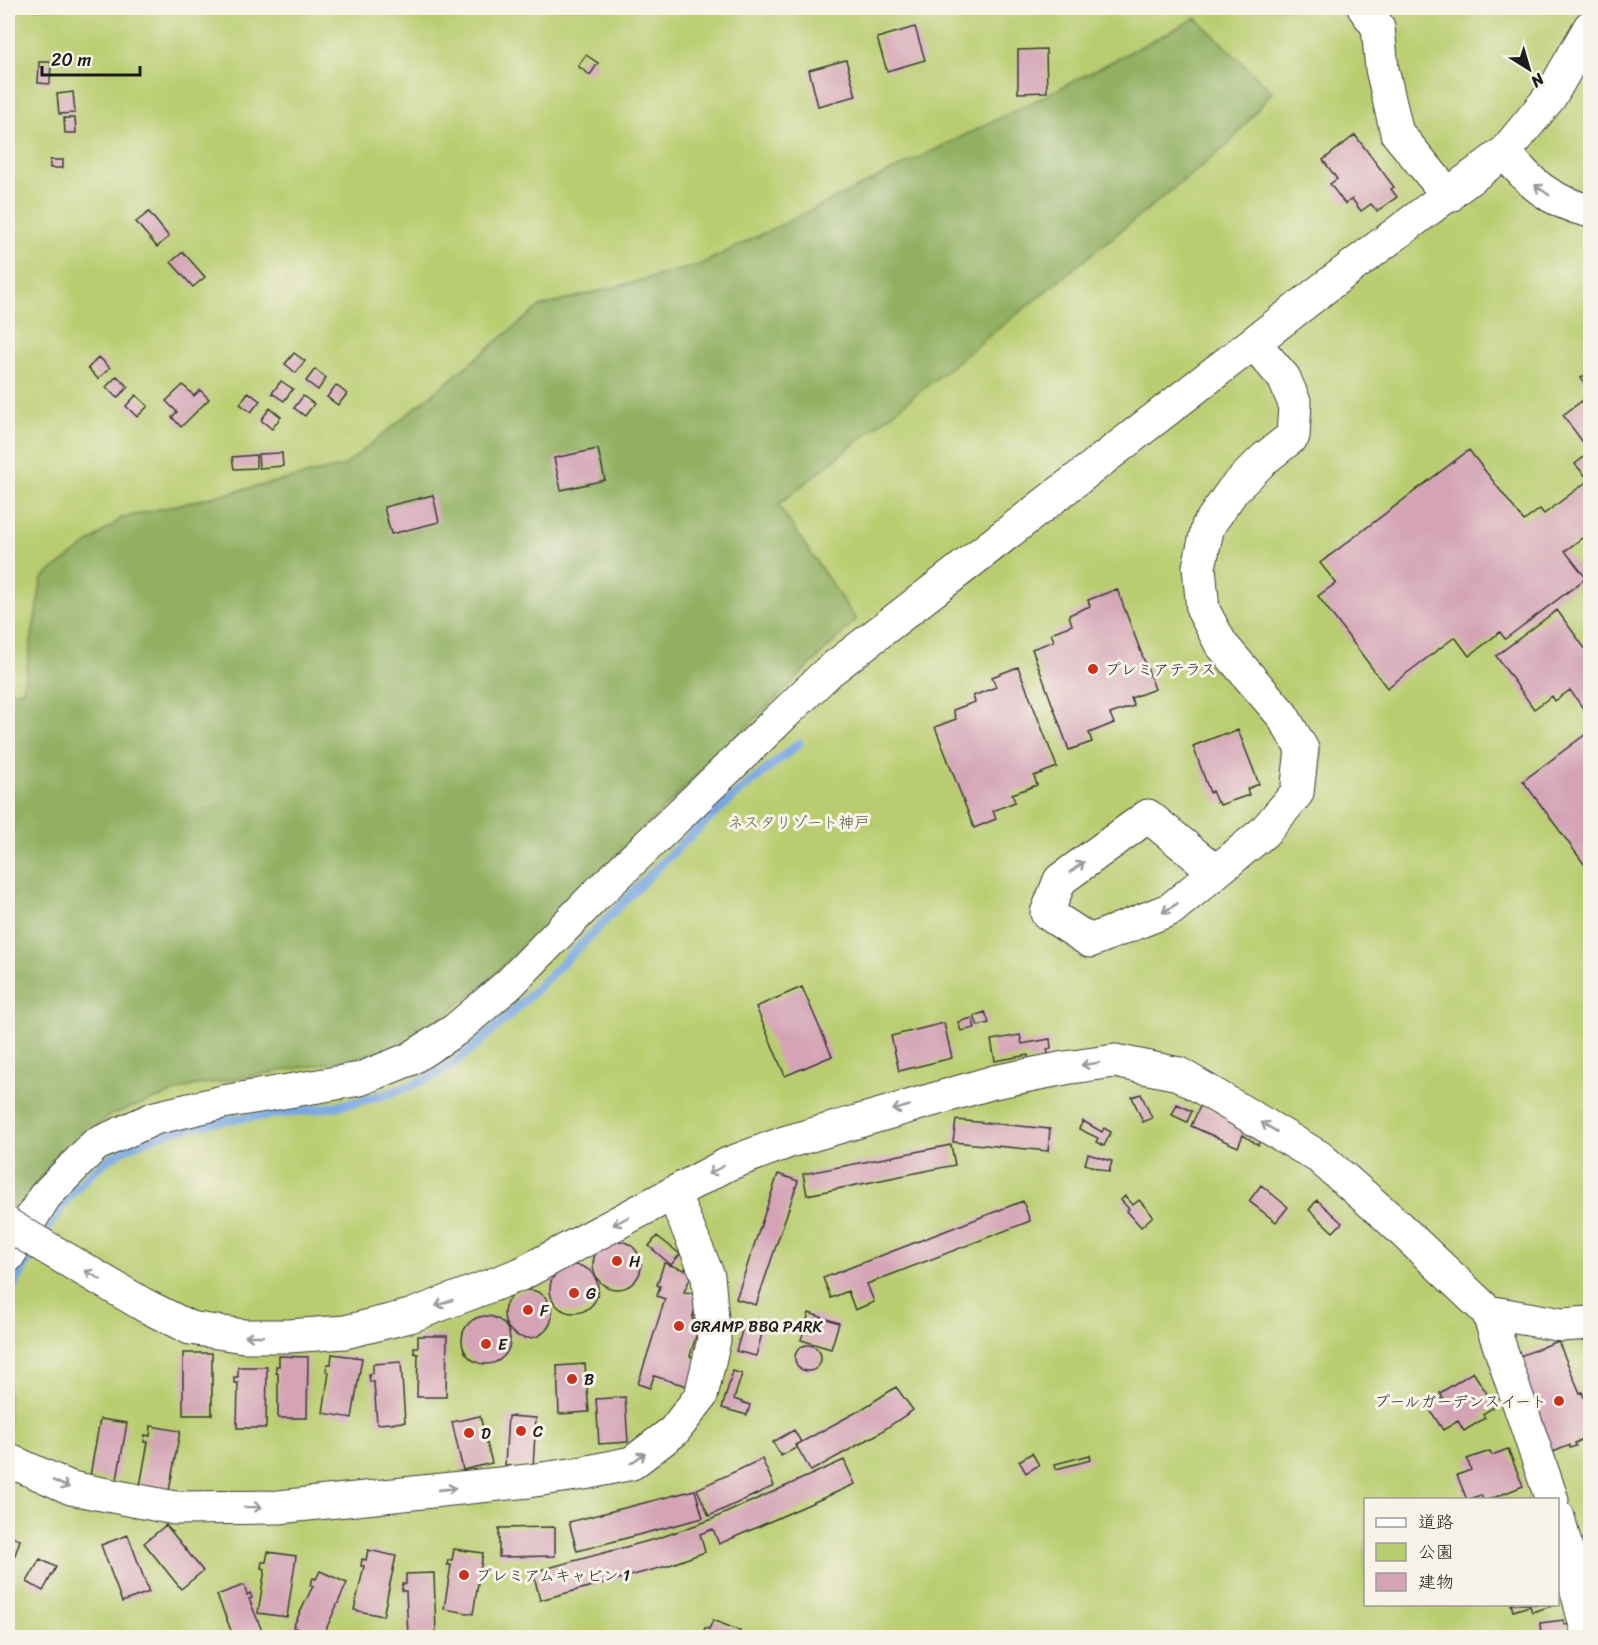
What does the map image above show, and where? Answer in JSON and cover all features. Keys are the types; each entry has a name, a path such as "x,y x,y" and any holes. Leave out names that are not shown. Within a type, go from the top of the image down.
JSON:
{"street":[{"path":"1371,17 1397,133 1449,196"},
{"path":"8,1256 45,1196 94,1145 155,1118 223,1102 360,1079 410,1059 455,1030 509,984 596,895 828,672 1337,278 1449,196 1504,152 1550,97 1590,27"},
{"path":"1504,152 1525,178 1560,202 1590,211"},
{"path":"1215,871 1148,816 1060,880 1047,913 1090,941 1171,909 1264,832 1297,793 1302,749 1282,715 1221,644 1203,610 1199,567 1208,526 1233,490 1264,459 1293,436 1295,404 1284,378 1254,343"},
{"path":"8,1226 144,1305 190,1328 244,1336 290,1336 345,1332 410,1316 520,1274 728,1164 787,1142 994,1082 1115,1061 1179,1074 1319,1158 1389,1218 1488,1312 1551,1498"},
{"path":"8,1460 71,1488 175,1508 279,1507 528,1481 632,1464 674,1431 701,1396 714,1340 708,1276 673,1193"},
{"path":"1488,1312 1562,1325 1590,1323"},
{"path":"1559,1525 1589,1638"}],"green space":[{"name":"ネスタリゾート神戸","path":"8,8 1590,8 1590,1637 8,1638"},
{"path":"1196,18 1272,92 1228,145 778,505 856,620 490,979 412,1042 353,1059 192,1086 111,1115 57,1154 17,1210 8,1205 8,692 23,690 42,578 122,518 344,466 539,307 699,265 1043,97"}],"building":[{"path":"915,27 925,60 887,71 877,38"},
{"path":"1046,49 1047,92 1018,93 1018,50"},
{"path":"586,55 598,63 590,75 578,66"},
{"path":"846,60 856,96 818,106 809,70"},
{"path":"39,62 51,62 50,84 38,83"},
{"path":"73,92 75,113 59,114 57,94"},
{"path":"64,118 75,118 76,133 65,133"},
{"path":"1355,135 1394,187 1391,189 1397,197 1377,211 1371,204 1361,211 1352,199 1345,204 1330,184 1337,179 1323,160"},
{"path":"50,160 63,160 63,168 50,168"},
{"path":"149,212 169,237 157,247 136,222"},
{"path":"183,252 205,277 193,287 171,262"},
{"path":"294,353 305,361 296,373 285,364"},
{"path":"99,357 110,368 98,379 88,368"},
{"path":"315,369 326,378 318,390 306,381"},
{"path":"1590,371 1590,392 1581,378"},
{"path":"117,376 128,387 117,398 106,387"},
{"path":"281,381 293,389 284,401 272,393"},
{"path":"183,385 194,396 200,390 209,399 181,427 172,417 177,412 166,401"},
{"path":"336,385 347,394 338,405 327,397"},
{"path":"248,392 260,401 251,412 240,404"},
{"path":"136,395 148,406 137,417 126,406"},
{"path":"1590,395 1590,452 1563,415"},
{"path":"303,396 314,404 305,416 294,408"},
{"path":"270,408 281,417 272,429 261,420"},
{"path":"598,449 605,480 561,490 554,458"},
{"path":"1469,450 1524,521 1540,509 1544,514 1589,480 1575,464 1590,452 1590,532 1565,551 1586,578 1505,639 1500,632 1469,656 1455,637 1387,688 1318,596 1336,583 1320,563"},
{"path":"282,453 283,466 259,468 258,454"},
{"path":"256,455 256,468 234,469 232,457"},
{"path":"433,495 439,522 391,534 384,507"},
{"name":"プレミアテラス","path":"1117,589 1155,689 1131,698 1134,706 1110,714 1114,723 1089,733 1092,742 1069,750 1032,649 1054,641 1051,633 1072,625 1069,615 1090,606 1088,600"},
{"path":"1557,610 1586,650 1590,647 1590,718 1570,690 1555,701 1552,696 1534,709 1496,656"},
{"path":"1018,667 1057,767 1034,776 1037,785 1012,794 1015,802 993,811 996,819 974,828 935,727 956,719 953,710 975,702 973,696 996,687 992,677"},
{"path":"1238,730 1259,784 1247,789 1249,795 1220,805 1212,791 1210,793 1193,746"},
{"path":"1590,731 1590,872 1523,781"},
{"path":"802,987 832,1056 785,1076 756,1007"},
{"path":"985,1012 989,1023 978,1026 974,1016"},
{"path":"972,1018 975,1028 961,1031 958,1022"},
{"path":"944,1023 952,1058 899,1071 891,1036"},
{"path":"1020,1035 1022,1044 1050,1039 1051,1048 1047,1049 1049,1058 1029,1061 1028,1055 995,1061 991,1040"},
{"path":"1141,1094 1152,1118 1143,1122 1132,1097"},
{"path":"1177,1104 1192,1111 1187,1122 1172,1115"},
{"path":"1201,1104 1263,1135 1258,1145 1243,1135 1238,1147 1191,1126"},
{"path":"956,1120 1050,1129 1048,1151 953,1142"},
{"path":"1083,1121 1102,1132 1104,1128 1111,1132 1104,1146 1096,1142 1098,1138 1079,1129"},
{"path":"951,1145 955,1165 807,1195 803,1174"},
{"path":"1088,1154 1112,1161 1109,1172 1085,1164"},
{"path":"778,1174 798,1181 756,1305 736,1299"},
{"path":"1261,1185 1288,1207 1276,1222 1249,1201"},
{"path":"1125,1196 1133,1205 1139,1200 1153,1216 1141,1227 1121,1200"},
{"path":"1317,1200 1342,1223 1333,1232 1309,1210"},
{"path":"1023,1201 1030,1221 867,1284 874,1302 855,1310 848,1291 831,1298 823,1278"},
{"path":"657,1236 680,1254 671,1265 649,1246"},
{"name":"H","path":"617,1241 634,1248 641,1265 634,1282 617,1289 600,1282 593,1265 600,1248"},
{"name":"GRAMP BBQ PARK","path":"664,1263 685,1270 686,1267 693,1272 684,1292 699,1294 692,1319 699,1321 701,1337 696,1336 690,1356 698,1359 690,1387 654,1376 650,1388 638,1384 665,1299 657,1296 660,1286 657,1285"},
{"name":"G","path":"574,1265 591,1272 598,1289 591,1306 574,1313 557,1306 550,1289 557,1272"},
{"name":"F","path":"528,1290 545,1297 552,1314 545,1331 528,1338 511,1331 504,1314 511,1297"},
{"path":"809,1313 839,1323 831,1349 801,1340"},
{"name":"E","path":"486,1316 503,1323 510,1340 503,1357 486,1364 469,1357 462,1340 469,1323"},
{"path":"744,1324 763,1330 756,1356 736,1351"},
{"path":"418,1336 447,1336 446,1397 417,1397 418,1354 414,1353 414,1347 418,1347"},
{"name":"プールガーデンスイート","path":"1558,1341 1590,1414 1590,1437 1575,1443 1576,1446 1570,1448 1570,1445 1553,1452 1515,1358"},
{"path":"808,1345 817,1349 821,1358 817,1367 808,1371 799,1367 795,1358 799,1349"},
{"path":"183,1353 212,1353 212,1415 183,1415"},
{"path":"332,1354 362,1358 352,1418 323,1413 329,1372 326,1371 327,1364 331,1364"},
{"path":"279,1356 308,1357 307,1418 278,1418 276,1366 279,1366"},
{"path":"401,1362 405,1422 377,1424 374,1382 370,1382 369,1374 373,1373 373,1364"},
{"name":"B","path":"585,1364 589,1412 559,1414 557,1366"},
{"path":"238,1367 267,1367 266,1428 237,1428 238,1383 234,1383 234,1377 238,1377"},
{"path":"733,1371 742,1374 734,1399 750,1405 747,1415 722,1408"},
{"path":"1473,1372 1495,1406 1483,1414 1485,1418 1464,1431 1458,1421 1443,1430 1428,1407 1443,1398 1440,1393"},
{"path":"896,1387 913,1410 876,1435 811,1471 796,1445 862,1409"},
{"path":"625,1397 628,1442 599,1444 596,1399"},
{"name":"D","path":"480,1416 492,1463 463,1470 452,1422"},
{"name":"C","path":"508,1416 536,1418 533,1467 505,1465"},
{"path":"100,1419 127,1423 117,1480 90,1476"},
{"path":"151,1426 180,1431 169,1491 140,1486 148,1442 144,1442 145,1435 150,1436"},
{"path":"794,1430 801,1442 795,1445 796,1448 781,1456 773,1442"},
{"path":"1508,1449 1523,1486 1493,1498 1482,1498 1481,1495 1466,1498 1457,1475 1471,1470 1467,1459 1490,1451 1492,1455"},
{"path":"1032,1453 1039,1465 1026,1473 1019,1461"},
{"path":"1090,1455 1091,1460 1056,1469 1055,1464"},
{"path":"762,1459 774,1486 709,1516 697,1489"},
{"path":"844,1460 855,1484 719,1544 713,1529 700,1534 705,1552 667,1566 540,1600 533,1572 659,1538 710,1520"},
{"path":"695,1490 703,1518 577,1551 569,1522"},
{"path":"166,1525 203,1571 181,1589 144,1543"},
{"path":"555,1527 555,1556 499,1557 499,1528"},
{"path":"8,1535 20,1540 15,1555 8,1552"},
{"path":"128,1535 149,1592 122,1602 101,1545"},
{"name":"プレミアムキャビン 1","path":"454,1549 483,1553 473,1614 444,1609 451,1565 447,1565 448,1560 452,1560"},
{"path":"368,1550 396,1556 383,1616 354,1610 364,1566 361,1566 362,1559 366,1560"},
{"path":"268,1552 296,1556 287,1617 258,1613 265,1569 261,1568 262,1562 266,1562"},
{"path":"40,1559 56,1567 43,1591 27,1582"},
{"path":"320,1571 347,1583 322,1638 317,1638 293,1627 313,1586 310,1585 313,1578 316,1579"},
{"path":"434,1573 436,1634 408,1636 406,1591 402,1591 402,1584 406,1584 406,1574"},
{"path":"244,1585 247,1595 250,1593 252,1598 249,1599 265,1638 234,1638 217,1595"},
{"path":"1512,1606 1530,1606 1513,1611"},
{"path":"1530,1606 1552,1606 1532,1612"},
{"path":"713,1620 740,1631 737,1638 706,1638 707,1635 703,1633 705,1628 709,1629"},
{"path":"1564,1620 1564,1625 1579,1623 1581,1638 1541,1638 1540,1623"}],"waterway":[{"path":"8,1296 43,1234 74,1191 110,1159 136,1144 165,1133 226,1120 318,1109 366,1100 414,1084 456,1061 527,998 697,830 799,743"}],"place":[{"name":"プレミアテラス","path":"1093,669"},
{"name":"H","path":"617,1261"},
{"name":"G","path":"574,1293"},
{"name":"F","path":"528,1310"},
{"name":"GRAMP BBQ PARK","path":"679,1326"},
{"name":"E","path":"486,1344"},
{"name":"B","path":"572,1379"},
{"name":"プールガーデンスイート","path":"1559,1401"},
{"name":"C","path":"521,1431"},
{"name":"D","path":"469,1433"},
{"name":"プレミアムキャビン 1","path":"464,1575"}]}
